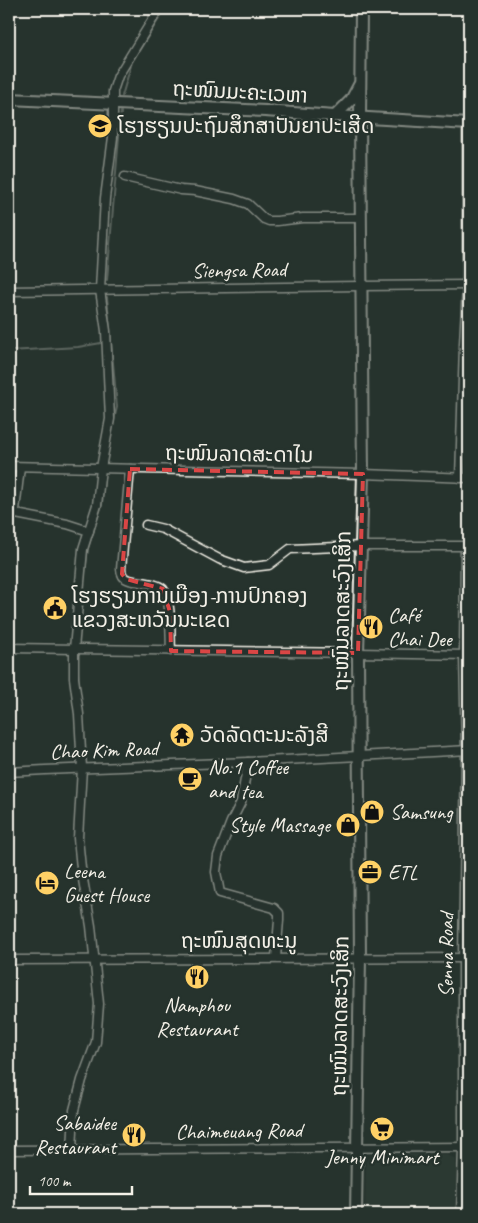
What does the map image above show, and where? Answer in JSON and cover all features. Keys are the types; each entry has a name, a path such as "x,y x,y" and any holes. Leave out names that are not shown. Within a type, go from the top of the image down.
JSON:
{"street":[{"path":"72,1151 74,1110 82,1080 96,1042 99,1004 92,926 81,868 78,838 82,768 79,714 74,678 74,649 83,549 97,505 101,468 110,419 106,331 100,290 105,198 113,137 113,91 118,76 159,9"},
{"name":"ຖະໜົນລາດສະວົງເສິກ","path":"356,1214 360,958 358,653 363,474 360,218 362,9"},
{"path":"335,116 351,100 358,88 360,79"},
{"name":"ຖະໜົນມະຄະເວຫາ","path":"9,99 265,111 468,124"},
{"path":"460,478 464,344 468,285 468,124"},
{"path":"125,176 181,190 234,198 248,204 264,219 269,220 360,218"},
{"name":"Siengsa Road","path":"9,291 468,285"},
{"name":"ຖະໜົນລາດສະດາໄນ","path":"9,466 469,478"},
{"path":"20,467 16,514 67,524 89,531"},
{"path":"130,469 122,574 126,579 156,584 163,589 170,612 171,650"},
{"path":"146,525 163,529 219,559 244,568 269,565 290,549 362,546 467,546"},
{"name":"Senna Road","path":"461,1214 466,1147 467,546"},
{"path":"9,648 467,655"},
{"name":"Chao Kim Road","path":"9,772 359,757 468,750"},
{"path":"248,762 241,802 226,833 218,856 216,872 220,893 274,908 279,913 276,958"},
{"name":"ຖະໜົນສຸດທະນູ","path":"9,960 466,958"},
{"name":"Chaimeuang Road","path":"9,1150 466,1147"}],"highlighted area":[{"path":"130,469 363,474 358,653 171,651 170,612 163,589 126,579 122,574"}],"shaded area":[{"path":"373,1154 445,1154 456,1159 456,1214 365,1214 366,1161"}],"waterway":[{"path":"122,96 132,62 165,9"},
{"path":"107,280 121,112"},
{"path":"107,297 117,407 110,437"},
{"path":"9,351 78,347 101,343"},
{"path":"83,589 88,548 102,505 104,477"},
{"path":"78,672 79,684"},
{"path":"88,887 91,904"},
{"path":"77,1118 89,1071"}],"place":[{"name":"ໂຮງຮຽນປະຖົມສຶກສາປັນຍາປະເສີດ","path":"100,126"},
{"name":"ໂຮງຮຽນການເມືອງ-ການປົກຄອງ ແຂວງສະຫວັນນະເຂດ","path":"55,608"},
{"name":"Café Chai Dee","path":"371,627"},
{"name":"ວັດລັດຕະນະລັງສີ","path":"182,735"},
{"name":"No.1 Coffee and tea","path":"190,779"},
{"name":"Samsung","path":"372,812"},
{"name":"Style Massage","path":"348,825"},
{"name":"ETL","path":"370,872"},
{"name":"Leena Guest House","path":"47,883"},
{"name":"Namphou Restaurant","path":"197,977"},
{"name":"Jenny Minimart","path":"382,1129"},
{"name":"Sabaidee Restaurant","path":"134,1135"}]}
